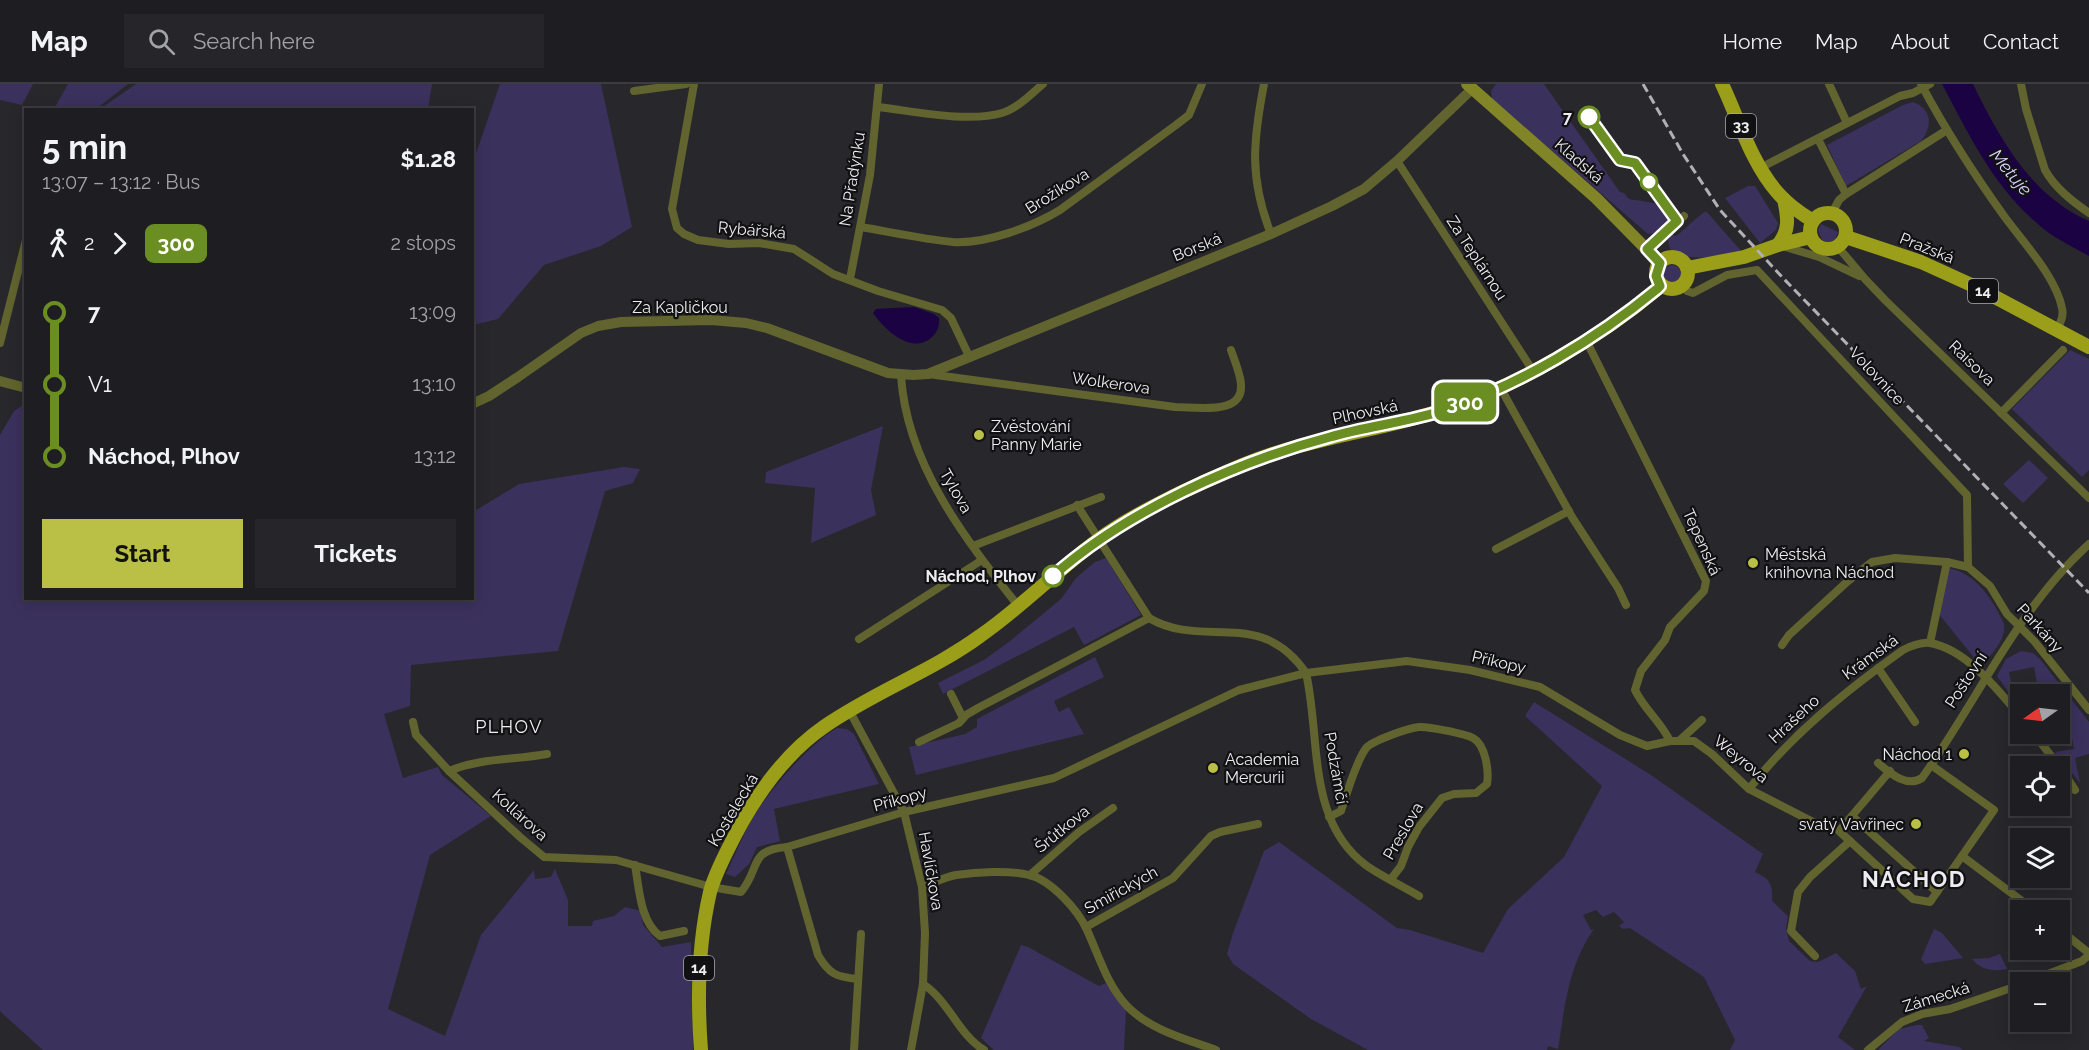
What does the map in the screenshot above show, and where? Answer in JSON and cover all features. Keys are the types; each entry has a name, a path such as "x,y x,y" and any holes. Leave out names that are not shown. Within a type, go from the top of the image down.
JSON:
{"main road":[{"name":"33","path":"1722,84 1760,168 1784,199 1813,221"},
{"name":"Kladská","path":"1471,86 1596,198 1660,263"},
{"path":"1778,245 1785,236 1788,224 1784,199"},
{"path":"1688,267 1744,257 1811,237 1813,221 1821,214 1832,213 1843,220 1847,231 1842,242"},
{"name":"14","path":"1811,237 1819,247 1832,250 1842,242"},
{"name":"Pražská","path":"1842,242 1921,262 1976,287 2089,347"},
{"path":"1676,258 1688,267 1687,278 1682,285 1672,289 1660,286 1656,276 1660,263 1676,258"},
{"name":"Plhovská","path":"1100,538 1139,515 1247,464 1332,436 1405,421 1444,410 1500,387 1586,340 1660,286"},
{"name":"14","path":"1019,607 1063,567 1100,538"},
{"name":"Kostelecká","path":"701,1050 699,976 703,928 711,887 735,835 771,777 810,737 849,710 948,658 979,638 1019,607"}],"street":[{"path":"634,91 686,84"},
{"name":"Rybářská","path":"694,84 672,209 677,228 698,240 729,244 759,243 794,249 833,274 878,291 942,310 951,318 969,356"},
{"name":"Na Přadýnku","path":"850,279 870,175 879,84"},
{"path":"878,107 966,117 989,116 1013,108 1043,84"},
{"name":"Brožíkova","path":"861,227 956,242 996,237 1044,220 1189,115 1202,84"},
{"path":"1264,84 1254,146 1256,180 1262,212 1271,234"},
{"path":"1829,84 1847,123"},
{"path":"2021,84 2026,109 2049,179 2070,200 2089,213"},
{"path":"1760,168 1924,85 1947,130 2004,216 2043,268 2057,293 2062,309 2062,317 2057,330"},
{"name":"Borská","path":"901,375 928,374 1271,234 1332,206 1364,189 1396,161 1471,86"},
{"path":"1832,213 1839,199 1947,130"},
{"path":"1818,139 1846,194"},
{"name":"Za Teplárnou","path":"1396,161 1533,371"},
{"path":"1647,249 1684,216"},
{"name":"Raisova","path":"1842,242 1865,279 1876,291 2089,498"},
{"path":"1778,245 1819,257 1865,279"},
{"path":"0,344 4,310 24,246"},
{"name":"Volovnice","path":"1682,285 1691,293 1727,275 1757,270 1967,495 1968,567"},
{"name":"Za Kapličkou","path":"474,403 489,396 581,333 598,326 621,322 711,320 746,323 767,328 888,373 901,375"},
{"name":"Tepenská","path":"1586,340 1706,581 1704,591 1670,627 1665,640 1641,671 1635,690 1641,704 1664,730 1670,741"},
{"name":"Wolkerova","path":"928,374 1175,406 1228,407 1237,400 1240,379 1231,350"},
{"path":"2001,413 2063,350"},
{"name":"Tylova","path":"901,375 905,404 933,485 982,560 1019,607"},
{"path":"0,381 24,387"},
{"path":"1500,387 1569,511 1626,605"},
{"path":"973,546 1101,497"},
{"path":"1077,506 1100,538 1149,618 1161,625 1177,629 1236,631 1260,636 1280,645 1295,658 1305,673"},
{"path":"1496,549 1569,511"},
{"name":"Poštovní","path":"1931,765 2044,590 2089,544"},
{"path":"1782,645 1789,635 1872,562 1895,558 1947,562 1968,567"},
{"path":"859,639 982,560"},
{"path":"1947,562 1930,643 1952,652 1986,677 2010,705"},
{"name":"Parkány","path":"1968,567 1990,586 2004,610 2035,642 2089,710"},
{"path":"919,742 959,723 978,708 1149,618"},
{"name":"Krámská","path":"1837,701 1878,668 1909,647 1930,643"},
{"name":"Příkopy","path":"711,887 741,892 760,855 766,850 787,847 904,812 1054,778 1239,690 1305,673 1407,661 1470,670 1540,687 1620,735 1647,747 1670,741"},
{"path":"1878,668 1915,722"},
{"name":"Podzámčí","path":"1305,673 1320,786 1329,817 1338,837 1367,866 1419,896"},
{"path":"951,694 963,718"},
{"name":"Hrašeho","path":"1749,789 1770,761 1828,706 1837,701"},
{"name":"Havlíčkova","path":"849,710 904,812 922,887 926,933 923,984 911,1050"},
{"path":"1680,740 1702,720"},
{"name":"Kollárova","path":"413,722 416,735 449,771 544,857 616,860 711,887"},
{"name":"Preslova","path":"1329,817 1341,811 1362,754 1373,743 1418,727 1428,727 1474,738 1480,745 1486,763 1487,784 1476,793 1454,794 1442,798 1419,827 1401,866 1391,879"},
{"name":"Weyrova","path":"1670,741 1694,741 1712,754 1749,789 1823,827"},
{"path":"2042,744 2051,756"},
{"path":"449,771 460,766 547,754"},
{"path":"1878,763 1890,771 1903,781 1913,782 1922,778 1931,765 1994,810 1930,902 1913,899 1839,831 1890,771"},
{"path":"2070,783 2075,790"},
{"name":"Šrůtkova","path":"1030,875 1079,832 1113,808"},
{"path":"1852,816 1937,892"},
{"name":"Smiřických","path":"1086,927 1173,878 1211,836 1258,824"},
{"path":"1815,956 1791,931 1798,892 1810,877 1850,841"},
{"path":"787,847 818,955 826,968 835,975 841,978 858,979"},
{"path":"1962,856 2021,900"},
{"path":"635,865 640,898 654,932 660,936 684,931"},
{"name":"Smiřických","path":"922,887 954,875 1012,873 1030,875 1052,887 1066,900 1086,927 1106,974 1126,1005 1150,1023 1216,1050"},
{"path":"854,1050 861,934"},
{"path":"2053,972 2082,961 2089,954 2070,938"},
{"path":"923,984 933,990 972,1046 984,1050"},
{"name":"Zámecká","path":"1868,1050 1902,1022 1922,1014 1950,1009 2010,988"}],"shaded area":[{"path":"0,84 33,84 22,105 0,100"},
{"path":"68,84 128,84 97,108 55,108"},
{"path":"136,84 432,84 428,108 101,108"},
{"path":"500,84 601,84 632,227 601,246 544,265 498,319 474,325 474,159"},
{"path":"1496,84 1544,84 1620,192 1629,199 1663,208 1668,217 1665,225 1658,231 1648,234 1492,99 1491,91"},
{"path":"1913,102 1924,109 1929,118 1927,130 1921,141 1846,186 1827,145"},
{"path":"1748,186 1755,186 1778,223 1776,230 1760,243 1725,198"},
{"path":"1706,211 1742,252 1695,257 1677,254 1670,249 1668,240 1670,234 1676,236"},
{"path":"1821,224 1838,232 1835,240 1828,242 1822,240 1818,230"},
{"path":"1672,265 1678,268 1681,274 1678,280 1672,283 1666,280 1663,274 1666,268"},
{"path":"2070,350 2089,359 2089,470 2082,477 2012,409"},
{"path":"24,405 24,600 474,600 474,511 519,484 624,467 640,469 633,483 605,491 558,651 411,665 410,706 384,714 403,778 438,767 442,775 491,816 430,855 388,1009 445,1036 481,935 534,870 535,879 551,877 555,869 568,900 568,926 592,926 593,921 614,916 625,907 641,911 643,925 662,947 691,942 693,1050 43,1050 4,1015 0,1011 0,435 14,411"},
{"path":"883,426 871,490 876,515 811,543 815,488 765,483 766,472"},
{"path":"2029,460 2048,478 2023,503 2003,484"},
{"path":"1106,558 1141,615 1084,645 1074,627 943,694 938,683 984,660 1010,641 1061,599 1076,578 1095,562"},
{"path":"1948,568 1967,575 1982,589 1995,606 2004,624 2002,639 1986,660 1976,660 1938,613"},
{"path":"2021,651 2033,653 2059,684 2037,684 2034,667 2009,672 2012,684 2010,694 1997,676 2006,659"},
{"path":"1095,657 1104,677 1054,701 1059,712 1069,707 1084,734 916,775 909,747 965,734 977,727 977,719"},
{"path":"2070,698 2089,722 2089,754 2075,758 2080,783 2070,771 2070,756 2058,756 2055,752 2074,749 2070,727"},
{"path":"1534,702 1651,775 1763,854 1755,872 1770,883 1772,901 1788,916 1786,928 1789,941 1810,961 1818,962 1836,953 1855,971 1861,989 1867,986 1838,1037 1855,1050 1730,1050 1735,1040 1704,977 1630,928 1623,929 1619,926 1624,922 1614,912 1603,917 1596,910 1583,915 1591,930 1594,929 1578,957 1573,972 1558,1049 1548,1046 1547,1050 1368,1050 1311,1019 1233,964 1227,954 1233,933 1264,851 1279,842 1397,928 1483,953 1508,909 1564,857 1602,786 1525,716"},
{"path":"837,728 847,729 854,734 879,784 774,809 780,841 757,847 749,864 735,877 726,874 741,840 766,798 806,753"},
{"path":"1934,929 1942,933 1963,958 1925,964 1921,959"},
{"path":"1021,945 1099,986 1106,983 1126,1010 1124,1050 994,1050 981,1038"},
{"path":"2000,954 2007,969 1988,969 1979,966 1972,959 1989,958"},
{"path":"1922,1025 1929,1038 1924,1041 1959,1047 1963,1050 1878,1050 1899,1029"}],"water":[{"name":"Metuje","path":"1942,84 1973,84 1994,125 2019,164 2050,197 2089,221 2089,256 2045,230 2012,198 1986,163"},
{"path":"914,307 939,318 936,332 931,338 915,344 899,338 873,313 876,309"}],"railway":[{"path":"1643,84 1683,154 1720,210 1783,278 2089,593"}],"bus line":[{"name":"300","path":"1053,576 1100,538 1139,515 1247,464 1332,436 1405,421 1444,410 1500,387 1586,340 1657,289 1660,286 1656,272 1660,263 1647,249 1677,221 1635,163 1620,160 1589,117"}],"place":[{"name":"7","path":"1589,117"},
{"name":"Zvěstování Panny Marie","path":"979,435"},
{"name":"Městská knihovna Náchod","path":"1753,563"},
{"name":"Náchod, Plhov","path":"1053,576"},
{"name":"Náchod 1","path":"1964,754"},
{"name":"Academia Mercurii","path":"1213,768"},
{"name":"svatý Vavřinec","path":"1916,824"}],"district":[{"name":"PLHOV","path":"509,726"},
{"name":"NÁCHOD","path":"1914,879"}]}
